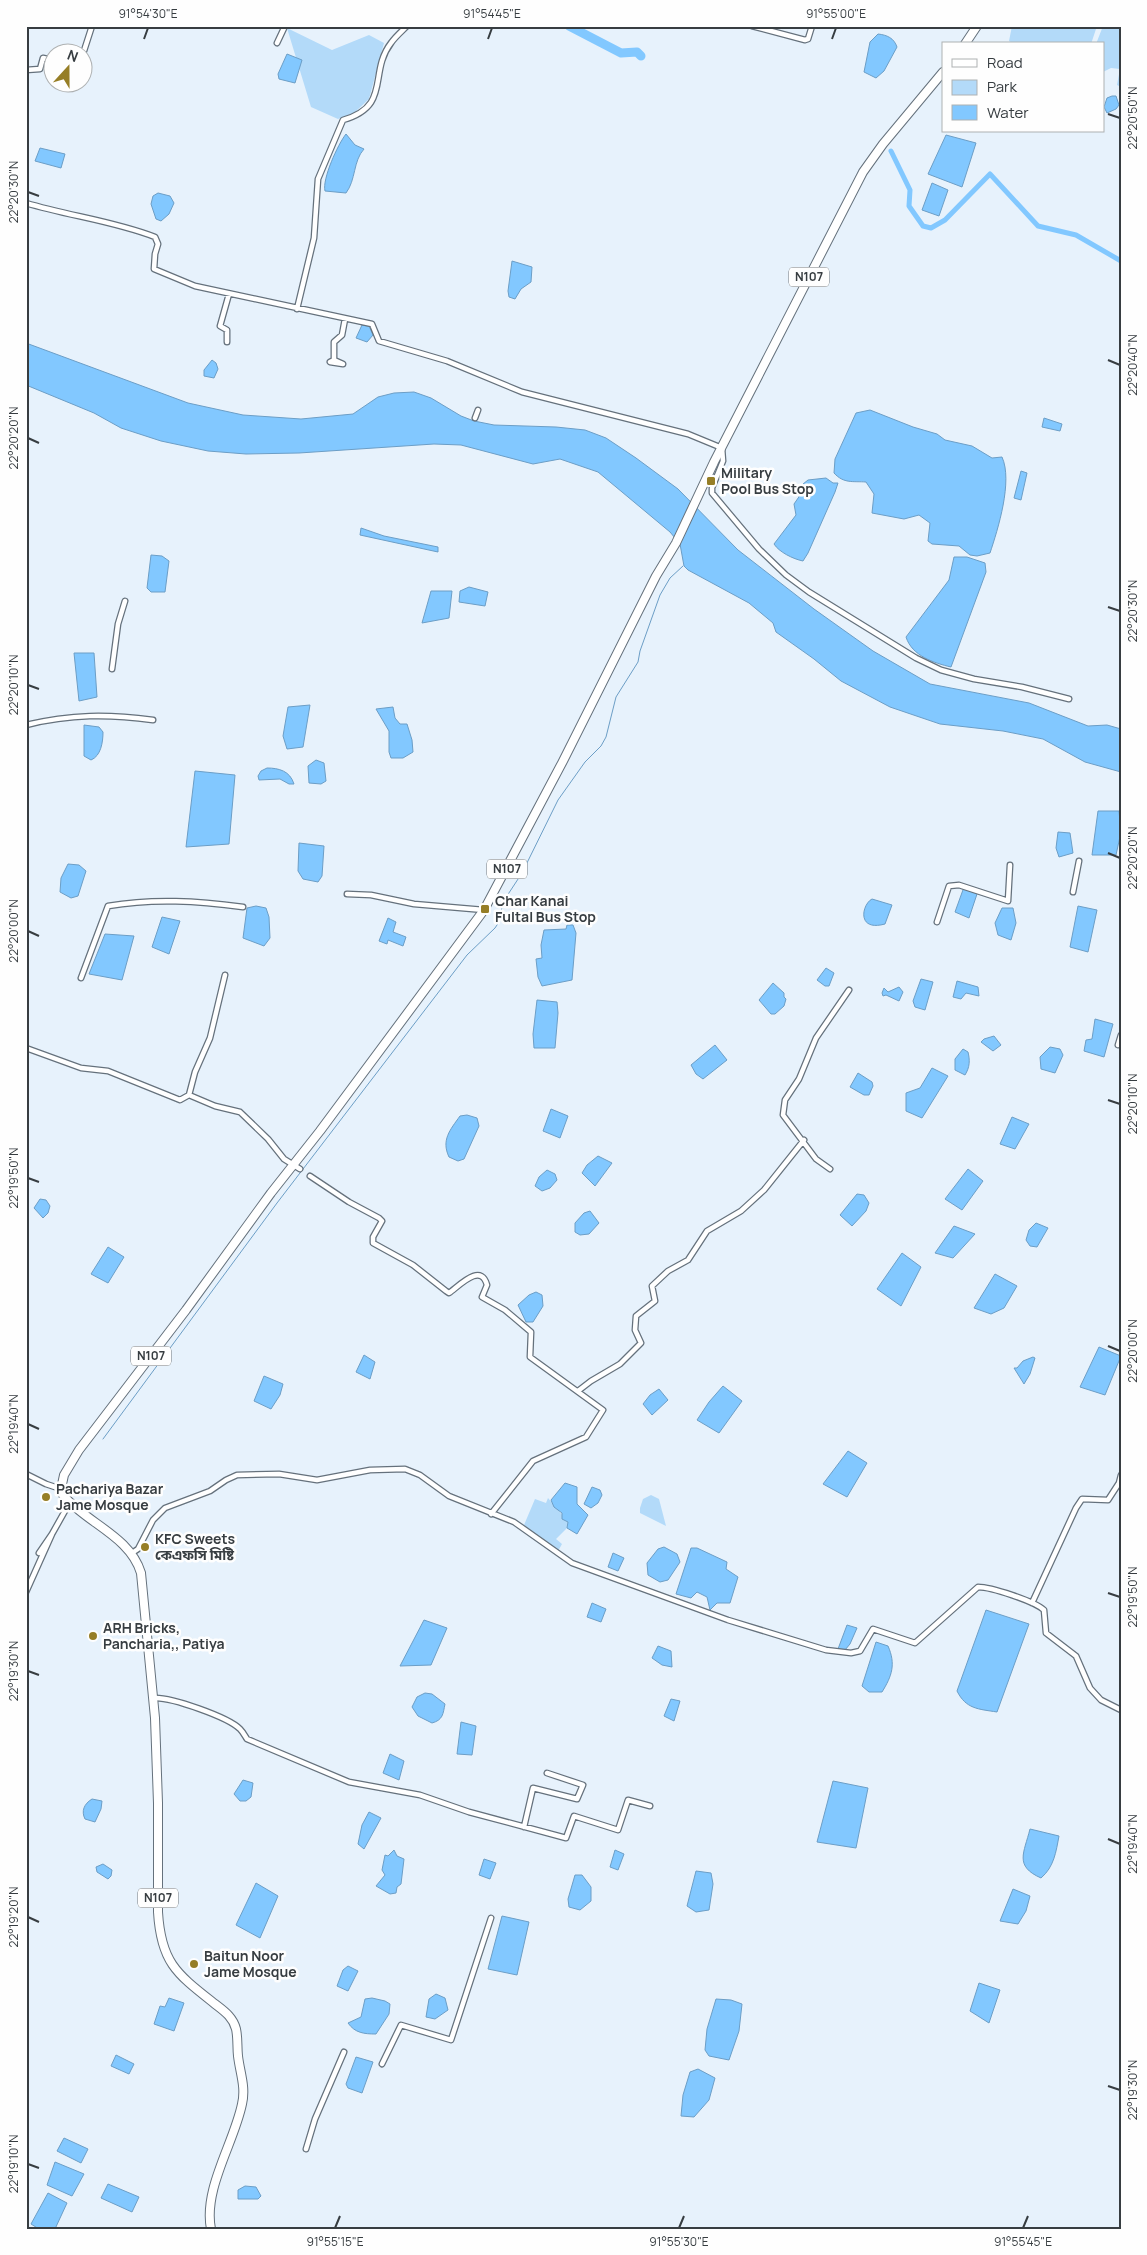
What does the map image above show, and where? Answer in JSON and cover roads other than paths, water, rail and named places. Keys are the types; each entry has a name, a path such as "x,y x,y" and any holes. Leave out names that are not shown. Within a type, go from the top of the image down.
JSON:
{"highway":[{"path":"966,42 977,26"},
{"name":"N107","path":"211,2229 210,2213 212,2200 240,2115 244,2084 238,2056 236,2030 231,2018 179,1975 169,1960 161,1940 158,1912 158,1803 154,1698 139,1566 132,1553 70,1502 61,1489 64,1476 79,1450 186,1310 246,1227 297,1167 484,910 562,763 656,576 676,543 722,448 863,172 883,144 942,73"}],"street":[{"path":"87,42 92,26"},
{"path":"277,43 285,26"},
{"path":"297,309 314,238 318,179 343,120 359,115 372,102 390,43 407,26"},
{"path":"752,26 805,40 808,39 812,26"},
{"path":"26,70 40,69 42,62"},
{"path":"26,203 53,211 131,228 155,237 158,244 154,254 154,266 157,271 195,286 372,324 378,341 401,350 447,361 522,392 688,434 722,448 723,461 712,488 712,493 759,549 809,592 916,658 941,670 1068,699"},
{"path":"227,342 227,330 220,326 229,294"},
{"path":"334,360 334,342 342,335 345,319"},
{"path":"475,418 478,410"},
{"path":"112,669 118,624 125,601"},
{"path":"26,725 83,715 153,720"},
{"path":"1073,892 1079,861"},
{"path":"937,922 949,886 959,885 1008,901 1010,866"},
{"path":"347,894 371,895 414,904 484,910"},
{"path":"81,978 108,906 135,901 190,900 243,907"},
{"path":"26,1048 81,1068 108,1071 180,1100 188,1095 195,1072 210,1038 225,975"},
{"path":"830,1170 816,1159 804,1140 792,1129 783,1115 785,1100 799,1078 816,1038 849,990"},
{"path":"1118,1045 1121,1035"},
{"path":"188,1095 215,1106 240,1112 297,1167"},
{"path":"578,1391 620,1364 641,1343 635,1330 636,1316 655,1301 652,1286 668,1271 688,1260 707,1231 741,1211 764,1190 804,1140"},
{"path":"310,1176 348,1202 382,1221 373,1237 373,1243 413,1266 449,1293 470,1276 477,1275 482,1278 487,1285 482,1297 505,1310 531,1332 530,1357 603,1410 586,1437 533,1461 491,1514"},
{"path":"132,1553 141,1543 153,1520 165,1508 210,1491 237,1475 279,1474 317,1480 370,1470 405,1469 420,1475 449,1496 522,1527 572,1563 728,1620 839,1653 860,1651 873,1629 917,1642 978,1588 984,1588 1032,1603 1044,1610 1046,1633 1076,1656 1090,1688 1096,1696 1121,1710"},
{"path":"26,1474 61,1489"},
{"path":"1032,1603 1076,1508 1082,1499 1108,1500 1119,1483 1121,1475"},
{"path":"39,1553 70,1502"},
{"path":"26,1592 52,1534"},
{"path":"154,1698 169,1698 218,1717 239,1728 247,1739 350,1782 420,1795 524,1828 566,1838 574,1816 618,1830 628,1800 650,1806"},
{"path":"524,1828 533,1788 577,1799 582,1784 547,1773"},
{"path":"382,2064 401,2024 451,2040 491,1918"},
{"path":"306,2149 315,2119 344,2052"}],"water":[{"path":"878,34 890,37 897,47 884,71 876,78 864,72 870,42"},
{"path":"287,54 302,60 295,83 279,79 278,74"},
{"path":"1116,96 1119,105 1116,109 1107,113 1104,107 1107,98"},
{"path":"346,134 355,145 364,149 360,154 346,193 325,191 326,178 331,162"},
{"path":"946,135 976,143 962,187 928,174"},
{"path":"40,148 65,154 61,168 35,161"},
{"path":"932,183 948,190 939,216 922,210"},
{"path":"158,193 170,196 174,203 169,214 161,221 156,219 151,204 153,196"},
{"path":"512,261 532,267 531,282 521,289 515,299 509,297 508,291"},
{"path":"362,325 369,326 373,335 367,342 356,338"},
{"path":"26,343 188,403 243,415 301,419 353,414 378,397 394,393 414,392 431,398 461,416 474,421 494,425 585,430 606,438 678,489 738,550 814,609 873,651 930,684 1029,703 1088,726 1107,725 1121,729 1121,772 1085,762 1043,739 1003,731 940,724 890,707 841,681 776,632 773,623 749,603 688,570 684,566 680,544 670,532 598,472 560,459 533,464 461,445 434,444 299,453 246,454 208,451 161,441 121,428 94,413 26,385"},
{"path":"212,360 216,363 218,369 214,378 204,376 204,370"},
{"path":"870,410 913,427 937,434 945,440 972,446 992,458 1002,457 1005,467 1005,492 990,553 977,556 970,555 959,546 932,544 928,541 930,523 919,515 904,519 872,513 874,494 866,482 853,482 841,479 834,473 835,459 856,413"},
{"path":"1044,418 1062,424 1060,431 1042,427"},
{"path":"1021,471 1027,473 1021,500 1014,498"},
{"path":"826,478 833,483 838,483 835,492 808,553 803,561 795,559 774,544 796,515 794,504 805,488 803,484 808,480"},
{"path":"361,528 384,536 438,547 438,552 360,535"},
{"path":"151,555 162,556 169,561 165,592 151,592 147,588"},
{"path":"954,557 967,557 985,563 986,572 951,667 931,661 918,654 909,644 906,637 949,580"},
{"path":"469,587 488,592 485,606 459,602 460,591"},
{"path":"431,591 452,591 449,618 422,623"},
{"path":"74,653 94,653 97,697 79,701"},
{"path":"310,705 303,747 287,749 283,736 288,707"},
{"path":"393,707 395,718 400,724 407,724 412,740 413,752 403,758 391,758 389,752 389,731 376,709"},
{"path":"84,725 99,727 103,732 99,752 91,760 84,756"},
{"path":"316,760 324,763 326,781 321,784 309,783 308,766"},
{"path":"267,768 284,771 290,776 294,784 289,784 280,779 259,780 258,776 261,771"},
{"path":"195,771 235,775 229,844 186,847"},
{"path":"1098,811 1119,811 1121,832 1116,855 1092,855"},
{"path":"1058,832 1070,833 1073,853 1059,857 1056,848"},
{"path":"299,843 324,846 322,876 318,882 303,879 298,871"},
{"path":"68,864 79,865 86,871 78,896 71,898 60,892 61,878"},
{"path":"964,887 978,891 969,918 955,912"},
{"path":"872,899 892,905 885,924 869,924 866,921 864,911 868,902"},
{"path":"256,906 266,908 269,917 270,938 264,946 243,938 247,908"},
{"path":"1078,906 1097,910 1088,952 1070,947"},
{"path":"1002,908 1013,908 1016,923 1011,940 998,935 995,923"},
{"path":"162,917 180,921 169,954 152,947"},
{"path":"388,918 396,922 393,932 406,937 403,946 388,940 387,944 379,941"},
{"path":"567,925 573,925 576,933 572,980 542,986 538,977 536,959 542,958 541,945 544,930 566,929"},
{"path":"105,934 134,936 122,980 89,974"},
{"path":"826,968 834,973 829,986 825,986 817,980"},
{"path":"921,979 933,982 925,1010 915,1007 913,1001"},
{"path":"957,981 978,987 979,996 966,993 961,999 953,997"},
{"path":"773,983 784,993 786,999 784,1006 775,1014 771,1014 759,1000"},
{"path":"899,987 903,992 899,1001 886,995 883,996 884,988 888,992"},
{"path":"537,1000 557,1002 555,1048 534,1048 533,1034"},
{"path":"1095,1019 1113,1024 1104,1057 1084,1051 1086,1040 1092,1039"},
{"path":"994,1036 1001,1045 993,1051 981,1042"},
{"path":"715,1045 727,1060 703,1079 696,1074 691,1065"},
{"path":"1050,1047 1060,1049 1063,1055 1055,1073 1041,1069 1040,1057"},
{"path":"963,1049 968,1052 969,1058 969,1066 965,1075 955,1070 955,1059"},
{"path":"932,1068 948,1076 922,1118 906,1111 906,1093 920,1088"},
{"path":"858,1073 872,1082 873,1086 869,1095 864,1095 850,1087"},
{"path":"551,1109 568,1116 560,1138 543,1131"},
{"path":"467,1115 477,1118 479,1126 464,1159 458,1161 449,1157 446,1140 460,1116"},
{"path":"1012,1117 1029,1124 1015,1149 1000,1144"},
{"path":"598,1156 612,1163 595,1186 582,1173 587,1165"},
{"path":"968,1169 983,1181 962,1210 945,1199"},
{"path":"547,1170 555,1174 557,1180 550,1188 542,1191 535,1186 539,1177"},
{"path":"857,1194 864,1195 869,1203 866,1211 852,1226 840,1215"},
{"path":"40,1199 46,1200 50,1206 48,1213 43,1218 34,1208"},
{"path":"590,1211 599,1223 589,1234 580,1235 575,1232 575,1223 584,1213"},
{"path":"1036,1223 1048,1228 1037,1247 1030,1246 1026,1240 1029,1230"},
{"path":"954,1226 975,1234 953,1258 935,1253"},
{"path":"108,1247 124,1257 108,1283 91,1274"},
{"path":"902,1253 921,1267 901,1306 877,1289"},
{"path":"995,1274 1017,1286 1004,1308 991,1314 974,1308"},
{"path":"536,1292 542,1295 543,1306 533,1322 526,1322 518,1305 529,1295"},
{"path":"1099,1347 1121,1356 1105,1395 1080,1387"},
{"path":"364,1355 375,1362 370,1379 356,1372"},
{"path":"1035,1358 1030,1374 1024,1384 1014,1368 1017,1368 1023,1361"},
{"path":"264,1376 283,1384 280,1395 271,1409 254,1401"},
{"path":"723,1386 742,1401 719,1433 697,1420"},
{"path":"659,1389 668,1400 652,1415 643,1404 650,1395"},
{"path":"848,1451 867,1463 847,1497 823,1484"},
{"path":"565,1483 577,1487 577,1504 588,1515 577,1534 567,1528 568,1522 562,1519 562,1513 554,1507 551,1500"},
{"path":"592,1487 600,1490 602,1495 598,1503 591,1508 584,1504"},
{"path":"664,1547 677,1554 680,1562 668,1580 660,1582 648,1575 647,1563 658,1549"},
{"path":"691,1548 697,1548 727,1562 726,1569 738,1577 730,1603 717,1603 710,1610 707,1597 697,1592 691,1598 676,1594"},
{"path":"613,1553 624,1558 618,1571 608,1567"},
{"path":"592,1603 606,1609 601,1622 587,1617"},
{"path":"986,1610 1029,1624 997,1712 978,1709 969,1705 957,1691"},
{"path":"424,1620 447,1628 431,1665 400,1666"},
{"path":"847,1625 857,1628 850,1644 845,1650 838,1649"},
{"path":"876,1642 888,1646 892,1659 892,1670 882,1692 869,1692 862,1686"},
{"path":"658,1646 671,1651 672,1667 662,1665 652,1658"},
{"path":"425,1693 432,1694 445,1704 443,1714 436,1722 432,1723 418,1716 412,1707 417,1697"},
{"path":"671,1699 680,1701 674,1721 664,1716"},
{"path":"461,1722 476,1726 472,1755 457,1754"},
{"path":"390,1754 404,1761 399,1780 383,1773"},
{"path":"243,1780 253,1783 251,1797 246,1801 240,1801 234,1794"},
{"path":"833,1781 868,1788 856,1848 817,1842"},
{"path":"92,1799 102,1801 101,1809 95,1822 85,1819 83,1813 85,1805"},
{"path":"369,1812 381,1818 364,1849 358,1844 362,1825"},
{"path":"1030,1829 1059,1836 1052,1864 1041,1878 1027,1869 1024,1864 1024,1852"},
{"path":"394,1850 397,1856 404,1859 401,1884 397,1887 396,1893 390,1894 376,1886 385,1875 382,1870 385,1855 388,1856"},
{"path":"615,1850 624,1854 618,1870 610,1867"},
{"path":"484,1859 496,1863 490,1879 479,1875"},
{"path":"103,1864 112,1870 111,1876 108,1879 97,1872 96,1867"},
{"path":"696,1871 711,1873 713,1884 709,1910 696,1912 687,1906"},
{"path":"575,1875 582,1875 591,1887 591,1901 580,1910 569,1907 568,1899"},
{"path":"256,1883 278,1896 260,1938 236,1925"},
{"path":"1013,1889 1030,1896 1026,1911 1018,1924 1000,1921"},
{"path":"502,1916 529,1922 517,1975 488,1969"},
{"path":"348,1966 358,1971 348,1991 337,1986 343,1970"},
{"path":"979,1983 1000,1990 989,2023 970,2011"},
{"path":"436,1994 445,1998 448,2010 435,2019 426,2017 429,1999"},
{"path":"169,1998 184,2003 174,2031 154,2024 160,2006 165,2007"},
{"path":"372,1998 390,2004 389,2014 376,2034 368,2034 354,2029 348,2023 361,2017 365,1999"},
{"path":"716,1999 731,2000 742,2004 739,2031 729,2060 709,2056 705,2050 707,2029"},
{"path":"116,2055 134,2064 129,2074 111,2066"},
{"path":"356,2057 373,2062 362,2093 348,2088 346,2084"},
{"path":"698,2069 715,2078 709,2100 694,2117 681,2116 683,2095 690,2072"},
{"path":"64,2138 88,2149 81,2163 57,2151"},
{"path":"55,2162 84,2174 72,2196 47,2185"},
{"path":"108,2184 139,2197 132,2212 101,2198"},
{"path":"245,2186 256,2187 261,2196 258,2199 238,2199 238,2190"},
{"path":"48,2193 67,2203 55,2229 39,2229 31,2224"}],"waterway":[{"path":"569,26 621,53 637,52 641,56"},
{"path":"891,151 910,190 909,206 923,226 931,228 945,220 990,174 1038,226 1076,235 1121,261"},
{"path":"103,1439 277,1203 467,955 499,922 503,902 522,873 558,800 585,762 601,746 606,737 616,697 638,662 640,651 660,595 670,578 683,566"}],"place":[{"name":"Military Pool Bus Stop","path":"711,481"},
{"name":"Char Kanai Fultal Bus Stop","path":"485,909"},
{"name":"Pachariya Bazar Jame Mosque","path":"46,1497"},
{"name":"KFC Sweets কেএফসি মিষ্টি","path":"145,1547"},
{"name":"ARH Bricks, Pancharia,, Patiya","path":"93,1636"},
{"name":"Baitun Noor Jame Mosque","path":"194,1964"}]}
